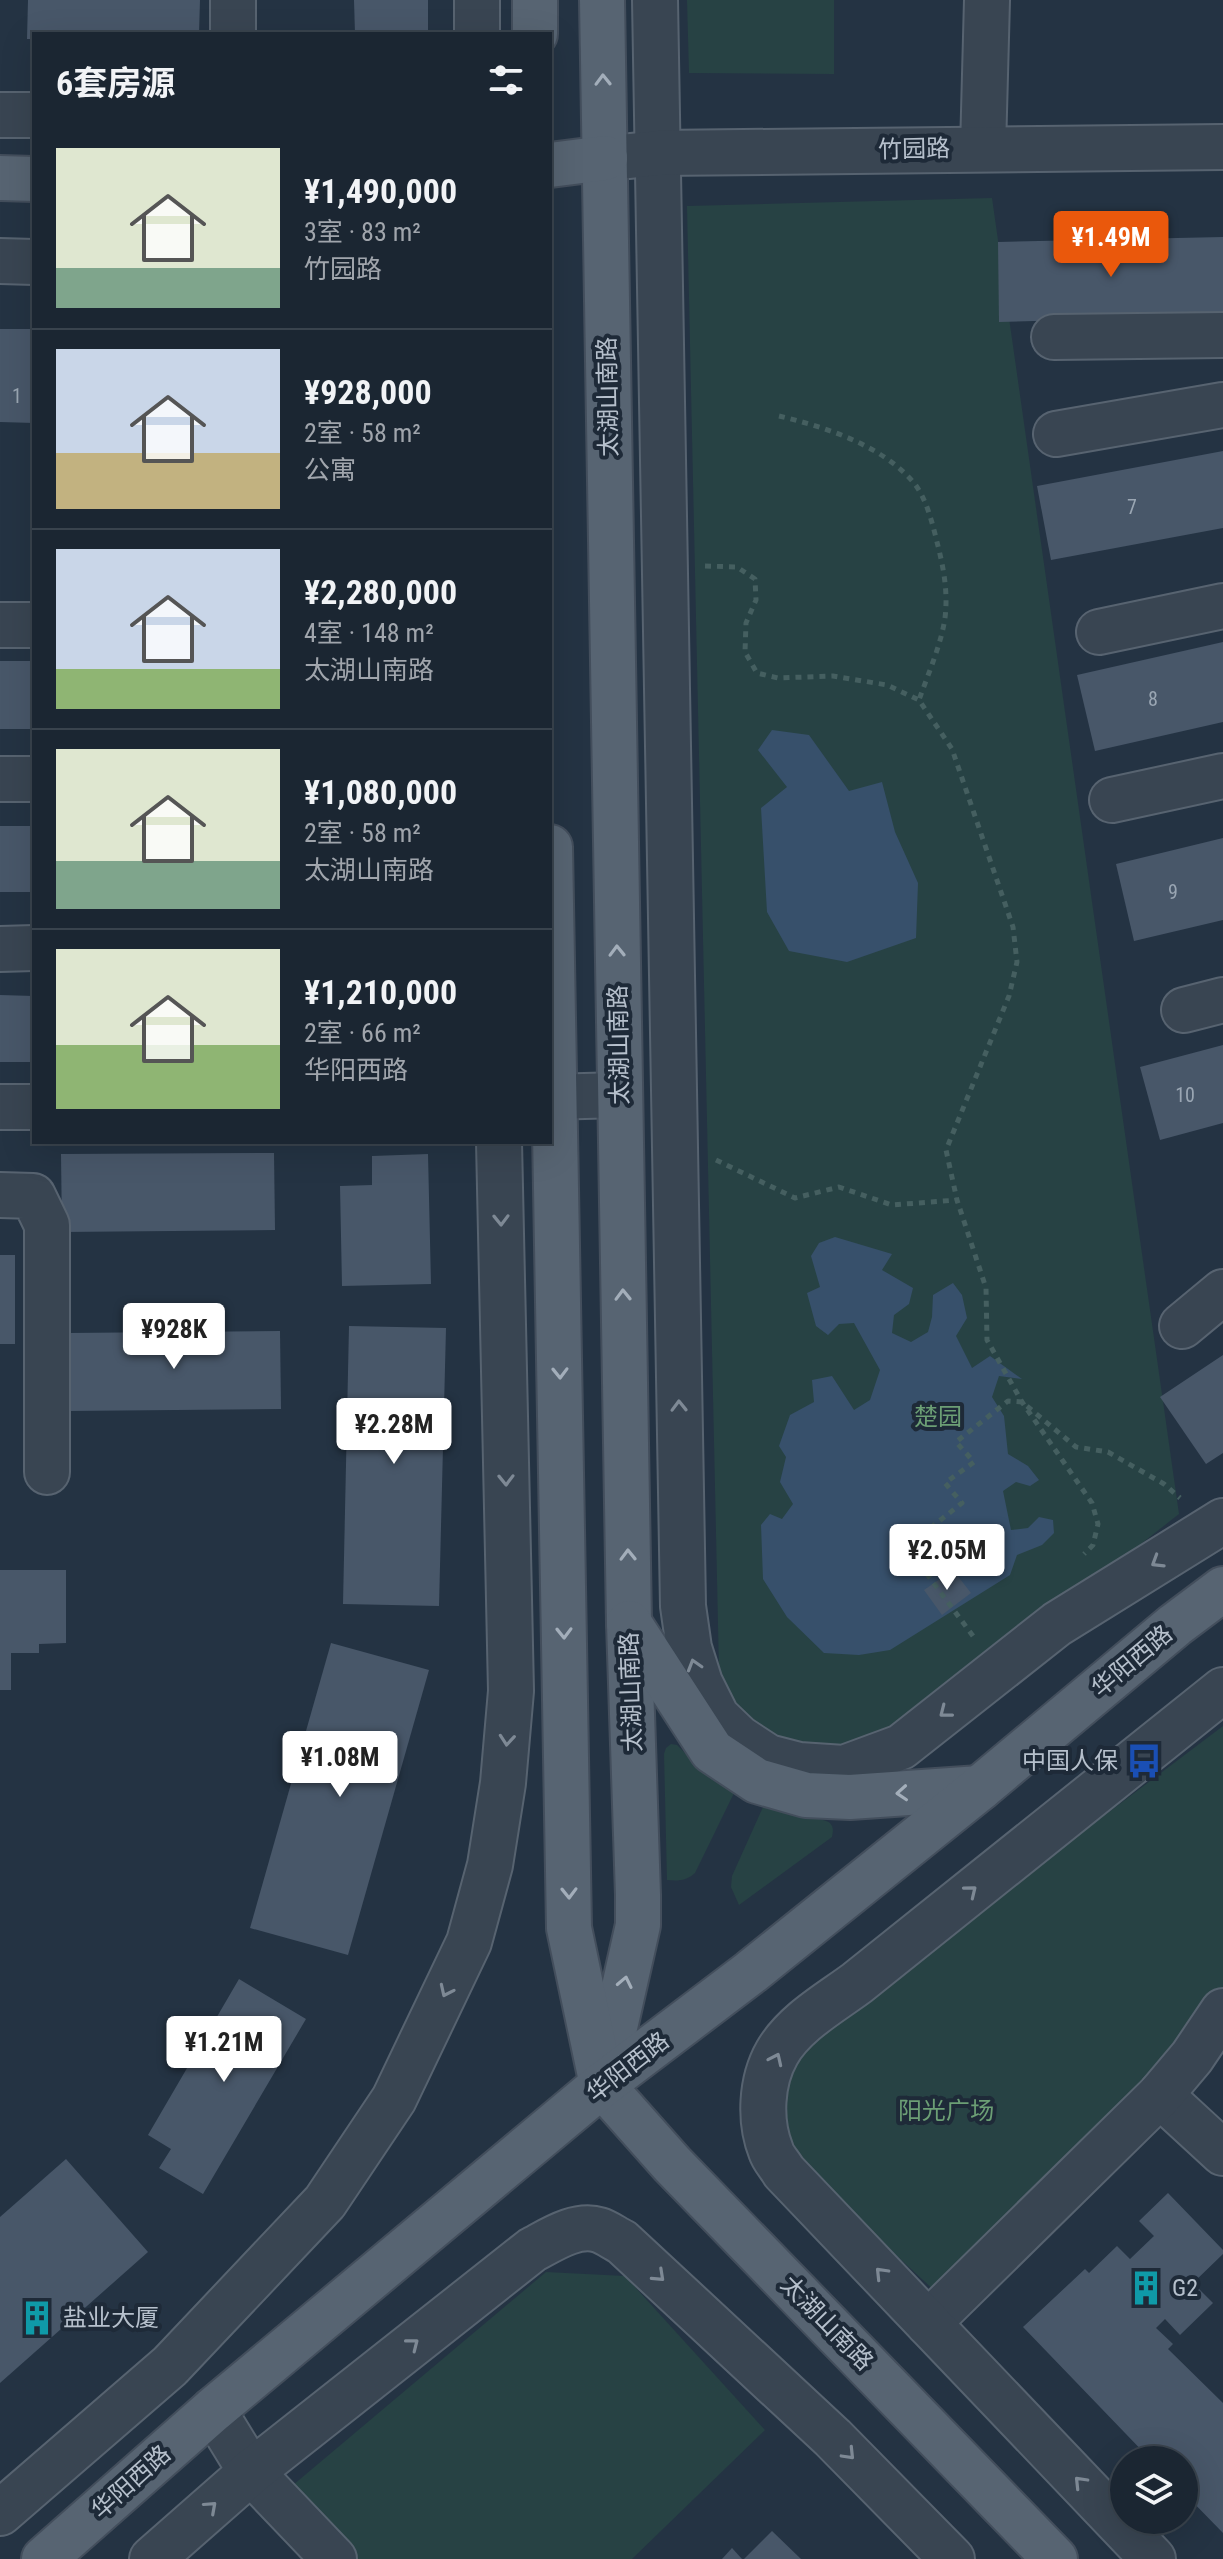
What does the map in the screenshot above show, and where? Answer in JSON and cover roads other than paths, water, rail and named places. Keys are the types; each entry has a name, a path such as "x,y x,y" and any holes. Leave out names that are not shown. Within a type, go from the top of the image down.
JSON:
{"main road":[{"path":"535,0 535,32"},
{"name":"太湖山南路","path":"602,0 619,1095 638,1925 602,2085"},
{"path":"552,165 605,158"},
{"path":"0,178 32,179"},
{"name":"太湖山南路","path":"552,1097 569,1928 602,2085 672,2164 1055,2559"},
{"name":"华阳西路","path":"44,2559 213,2410 602,2085 751,1972 1223,1589"},
{"path":"629,1623 712,1751 757,1781 806,1795 850,1797 980,1788"}],"street":[{"path":"233,0 233,32"},
{"path":"477,0 477,32"},
{"path":"655,0 683,1606 689,1648 700,1683 717,1717 739,1738 768,1757 799,1765 844,1768 901,1747 1204,1512"},
{"path":"983,149 987,0"},
{"path":"0,115 32,115"},
{"name":"竹园路","path":"605,158 658,153 1223,147"},
{"path":"0,261 32,262"},
{"path":"1054,337 1223,335"},
{"path":"1056,434 1223,405"},
{"path":"1099,632 1223,606"},
{"path":"0,625 32,625"},
{"path":"1112,800 1223,776"},
{"path":"0,779 32,779"},
{"path":"0,949 32,948"},
{"path":"552,1097 619,1095"},
{"path":"0,1107 32,1107"},
{"path":"0,2513 170,2366 325,2202 394,2099 469,1942 490,1865 503,1783 511,1691 499,1144"},
{"path":"0,1195 33,1196 47,1225 47,1472"},
{"path":"1182,1326 1223,1292"},
{"path":"1153,2559 784,2172 771,2153 763,2113 764,2093 778,2051 804,2022 1223,1690"},
{"path":"928,2323 1160,2095 1192,2057 1223,2011"},
{"path":"1160,2095 1223,2153"},
{"path":"152,2559 251,2472 532,2250 570,2232 597,2229 622,2242 833,2438 952,2559"},
{"path":"213,2410 251,2472 334,2559"}],"water":[{"path":"772,730 809,735 849,791 882,782 895,832 918,883 916,938 847,962 789,951 767,912 761,808 787,787 758,750"},
{"path":"835,1237 892,1254 882,1270 913,1288 909,1304 894,1315 892,1333 911,1342 928,1332 933,1295 953,1283 962,1295 967,1318 956,1336 972,1368 990,1356 1022,1379 999,1376 992,1397 1004,1416 1008,1454 1028,1466 1039,1480 1030,1486 1016,1482 1003,1491 1011,1530 1028,1528 1039,1517 1053,1520 1054,1533 1042,1545 1017,1555 1010,1575 890,1650 859,1655 824,1653 787,1617 763,1579 761,1525 770,1514 782,1519 793,1504 780,1482 786,1457 779,1446 790,1415 814,1402 812,1380 832,1376 854,1410 870,1400 880,1370 854,1323 839,1324 828,1335 816,1326 807,1293 820,1287 811,1256 819,1243"}],"place":[{"name":"中国人保","path":"1144,1761"},
{"name":"G2","path":"1146,2288"},
{"name":"盐业大厦","path":"37,2318"}],"park label":[{"name":"楚园","path":"938,1417"},
{"name":"阳光广场","path":"946,2111"}]}
